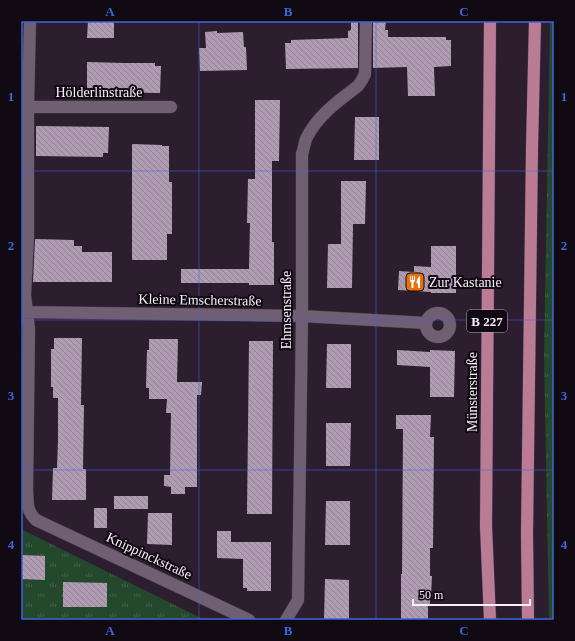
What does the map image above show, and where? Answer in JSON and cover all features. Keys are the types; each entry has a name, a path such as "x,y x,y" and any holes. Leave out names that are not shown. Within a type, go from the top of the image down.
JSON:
{"main road":[{"name":"Münsterstraße","path":"490,21 486,518 490,620"},
{"path":"528,620 527,541 535,21"}],"street":[{"path":"24,490 29,329 24,312 28,237 28,107 30,21"},
{"name":"Ehmsenstraße","path":"286,620 298,600 302,316 302,154 306,140 313,127 323,114 358,86 365,74 366,21"},
{"name":"Hölderlinstraße","path":"28,107 171,107"},
{"name":"Kleine Emscherstraße","path":"24,312 302,316 426,323"},
{"name":"Knippinckstraße","path":"24,490 28,509 36,520 249,620"}],"green space":[{"path":"550,21 554,21 554,620 549,620 544,355"},
{"path":"21,529 205,620 21,620"}],"building":[{"path":"88,21 114,21 114,38 87,38"},
{"path":"351,21 358,21 358,68 286,69 285,43 291,43 291,40 348,38 348,31 351,30"},
{"path":"373,21 386,21 385,30 388,30 388,37 446,37 446,40 451,40 451,66 434,67 435,96 408,96 407,67 373,68"},
{"path":"217,31 217,33 243,32 244,47 246,47 247,70 200,71 199,48 206,48 205,32"},
{"path":"87,62 155,63 155,66 161,66 160,93 87,92"},
{"path":"255,100 280,100 279,161 272,161 272,242 274,242 274,285 249,285 249,283 181,283 181,269 249,269 250,223 247,223 248,179 255,179"},
{"path":"355,117 379,117 379,160 354,160"},
{"path":"36,126 109,127 108,153 103,153 103,157 36,156"},
{"path":"132,144 169,146 169,182 172,182 172,234 167,234 167,260 132,260"},
{"path":"341,181 366,181 365,224 353,224 352,288 327,288 328,244 341,244"},
{"path":"35,239 74,240 74,246 82,246 82,252 112,252 112,282 33,282"},
{"path":"431,246 456,246 456,293 431,293 398,290 399,271 414,272 414,266 431,267"},
{"path":"54,338 82,338 81,405 84,405 83,469 86,469 86,500 52,500 53,468 57,468 58,440 58,398 53,398 53,387 51,387 51,349 54,349"},
{"path":"149,339 178,339 177,382 202,382 201,395 197,395 197,487 185,487 185,494 171,494 171,487 164,486 164,475 170,475 171,413 166,413 167,399 149,399 149,388 146,388 147,350 149,350"},
{"path":"249,341 273,341 272,514 247,514"},
{"path":"327,344 351,344 351,388 326,388"},
{"path":"397,350 430,352 430,350 455,351 454,397 430,397 430,367 397,365"},
{"path":"396,415 431,415 430,437 434,437 433,548 430,548 430,576 432,576 430,605 428,605 428,620 401,620 403,429 396,429"},
{"path":"326,423 351,423 350,466 326,466"},
{"path":"114,496 148,496 148,509 114,509"},
{"path":"326,501 350,501 350,545 325,545"},
{"path":"94,508 107,508 107,528 94,528"},
{"path":"148,513 172,513 172,545 147,544"},
{"path":"217,531 231,531 231,542 271,542 271,591 247,591 247,588 243,588 243,559 217,558"},
{"path":"21,555 45,556 45,580 21,579"},
{"path":"325,579 349,580 349,620 324,620"},
{"path":"63,582 107,583 107,607 63,607"}],"place":[{"name":"Zur Kastanie","path":"415,282"}]}
